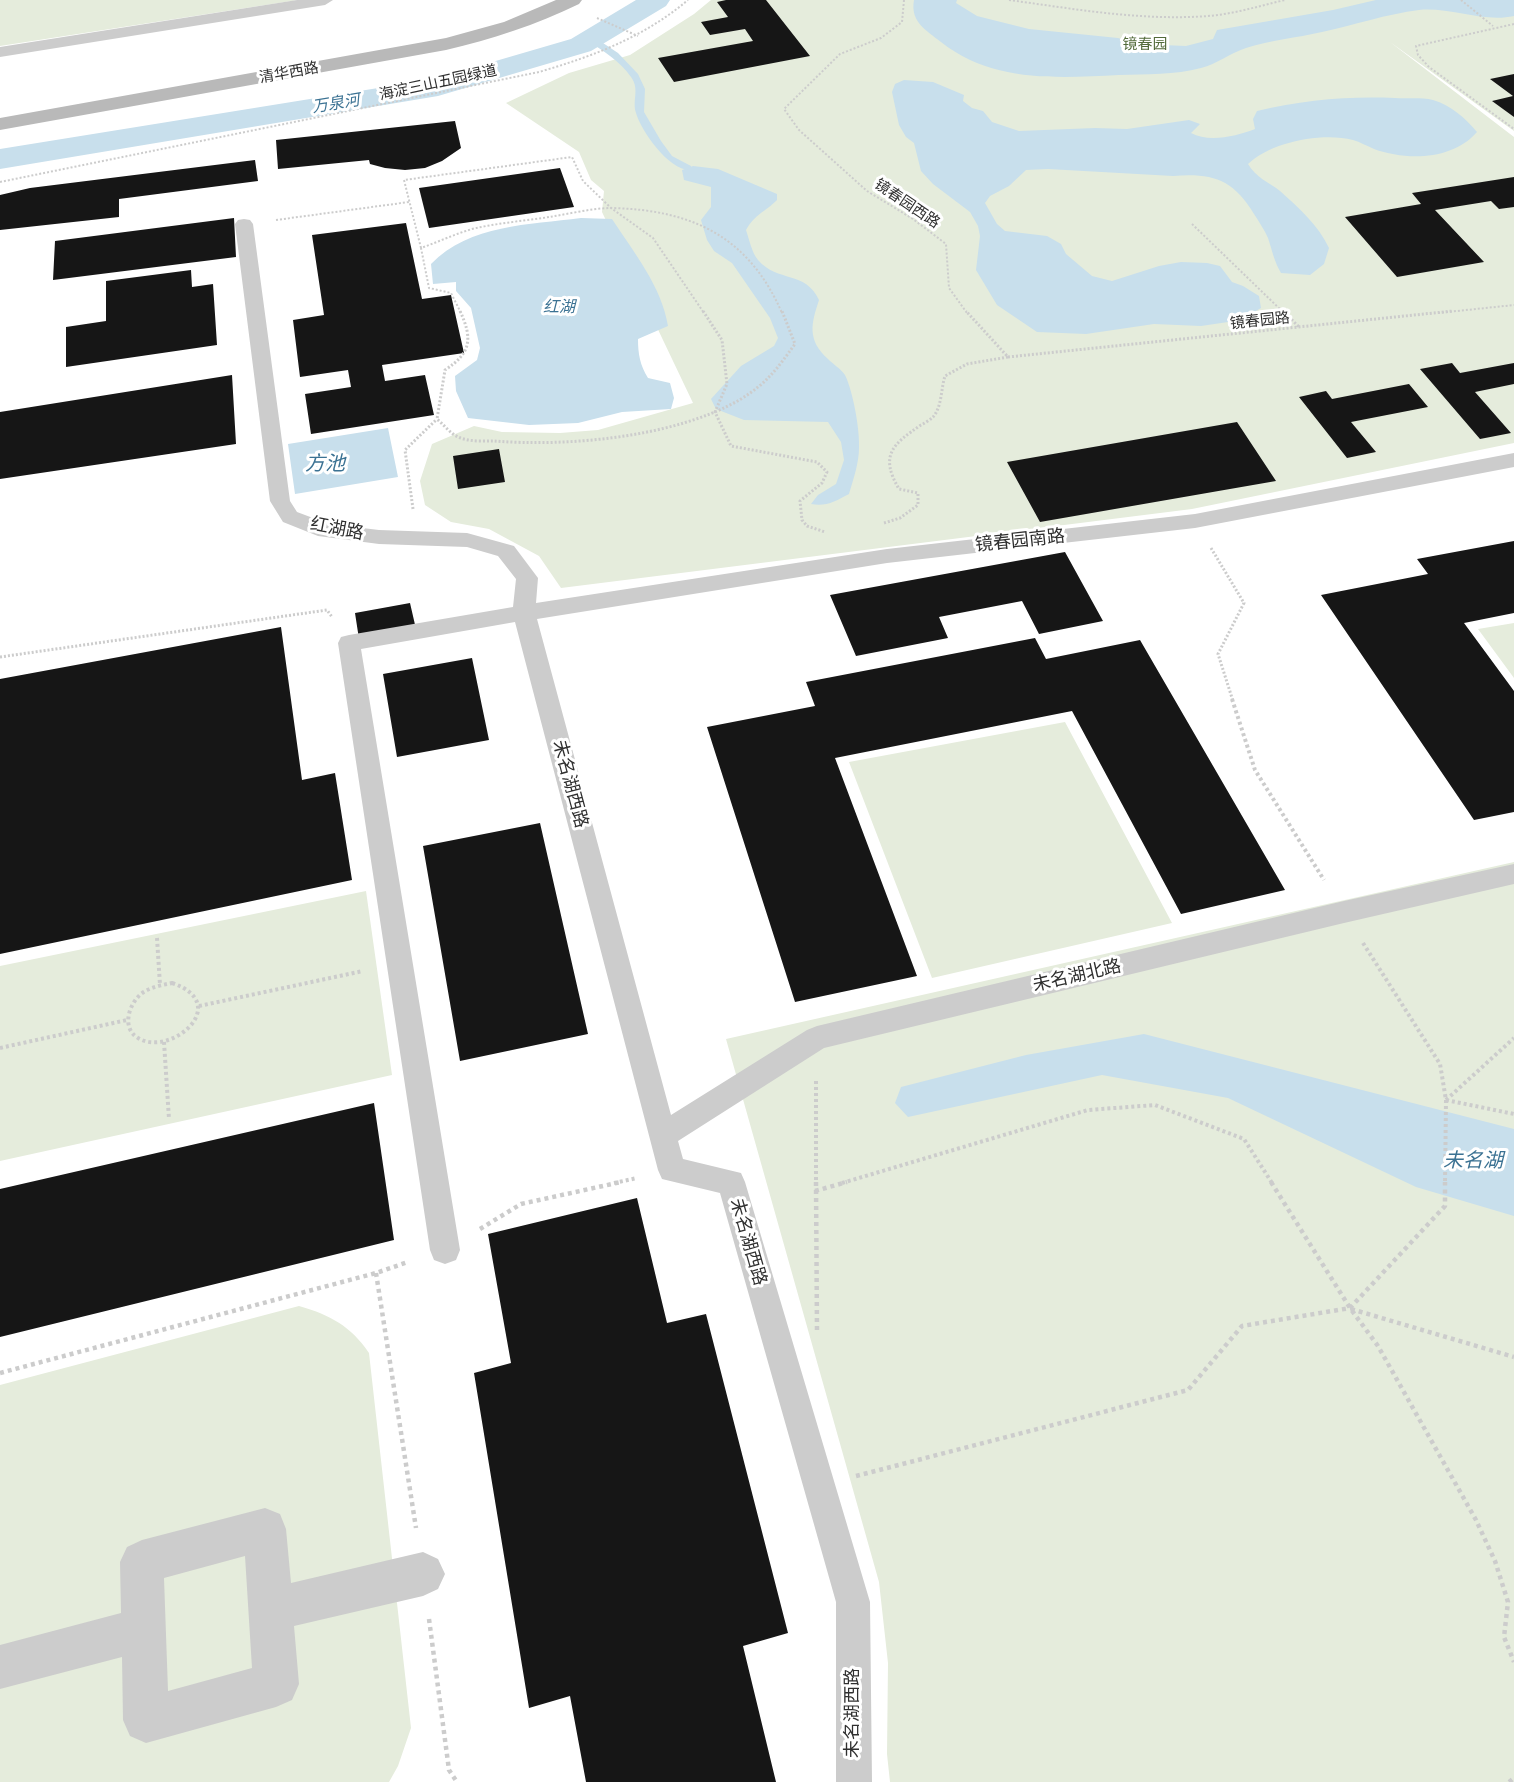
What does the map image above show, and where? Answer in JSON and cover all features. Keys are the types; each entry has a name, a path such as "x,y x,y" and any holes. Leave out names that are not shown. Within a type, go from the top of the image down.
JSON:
{"main road":[{"name":"清华西路","path":"0,124 406,52 489,33 544,15 572,0"}],"street":[{"path":"265,1529 272,1609 276,1684 146,1720 141,1562 265,1529"},
{"path":"272,1609 423,1574"},
{"path":"0,1667 144,1629"}],"lane":[{"path":"0,52 325,0"},
{"name":"红湖路","path":"244,224 280,501 290,518 326,531 379,537 467,540 506,551 526,578 524,613"},
{"name":"镜春园南路","path":"349,643 887,556 1195,521 1514,460"},
{"name":"未名湖西路","path":"524,613 672,1170 731,1182 853,1602 854,1782"},
{"path":"349,643 445,1250"},
{"name":"未名湖北路","path":"663,1135 817,1038 1344,912 1514,874"}],"path":[{"name":"海淀三山五园绿道","path":"0,182 539,72 598,54 638,36 668,19 688,0"},
{"name":"镜春园西路","path":"904,0 902,22 881,38 840,54 784,109 799,130 867,191 913,219 946,244 949,288 959,304 1008,357"},
{"path":"1010,0 1104,12 1171,16 1209,16 1285,0"},
{"path":"1461,0 1494,27"},
{"path":"588,14 638,36"},
{"path":"1514,24 1416,46 1418,55 1429,67 1514,129"},
{"path":"417,537 405,450 437,419 445,370 460,362 469,348 465,322 451,293 429,288 404,180 572,157 583,181 611,208 653,238 722,340 727,384 715,412 731,446 818,462 826,472 822,483 800,501 801,520 808,528 849,538 824,567"},
{"path":"244,224 409,202"},
{"path":"421,248 473,229 611,208 680,217 720,234 740,247 765,276 784,313 795,344 766,383 715,412 667,427 616,437 508,443 457,437 437,419"},
{"path":"1192,224 1299,327"},
{"name":"镜春园路","path":"1008,357 1514,305"},
{"path":"882,524 900,518 918,506 918,493 899,489 891,478 887,460 892,447 933,418 945,376 967,364 1008,357"},
{"path":"1195,521 1244,603 1218,654 1255,770 1440,1064 1446,1100 1445,1206 1350,1308"},
{"path":"0,657 327,610 349,643"},
{"path":"157,938 160,985"},
{"path":"199,1006 400,963"},
{"path":"160,985 182,985 197,997 198,1016 185,1032 164,1042 153,1043 135,1036 129,1029 128,1011 140,995 160,985"},
{"path":"0,1048 127,1020"},
{"path":"817,1038 815,1191 817,1333"},
{"path":"1446,1100 1514,1038"},
{"path":"164,1042 170,1119"},
{"path":"1446,1100 1514,1114"},
{"path":"815,1191 1088,1110 1155,1105 1244,1139 1350,1308 1378,1346 1476,1521 1495,1561 1508,1602 1504,1636 1514,1662"},
{"path":"0,1373 376,1273 445,1250 522,1204 672,1170"},
{"path":"819,1486 1188,1390 1242,1326 1350,1308 1514,1357"},
{"path":"1509,1782 1514,1778"}],"green space":[{"path":"0,0 298,0 0,46"},
{"name":"镜春园","path":"711,0 1514,0 1514,131 1390,42 1514,137 1514,443 1192,509 561,588 539,556 489,529 451,522 425,505 420,481 432,444 474,426 502,432 560,433 598,430 693,403 602,212 604,191 591,180 579,152 506,103 569,73 630,55 694,14"},
{"path":"1514,623 1514,678 1478,629"},
{"path":"1065,722 1172,923 932,978 849,762"},
{"path":"1514,862 1514,1782 890,1782 887,1754 888,1663 879,1582 726,1039"},
{"path":"366,891 392,1075 0,1161 0,966"},
{"path":"299,1306 339,1323 355,1336 369,1353 411,1728 398,1766 389,1782 0,1782 0,1385"}],"water":[{"path":"914,0 957,0 956,3 977,16 1029,29 1118,38 1139,44 1186,46 1213,39 1217,30 1333,10 1376,0 1514,0 1514,16 1491,18 1419,10 1255,45 1207,66 1181,72 1049,77 1004,71 982,65 961,55 920,25 914,14"},
{"path":"904,80 933,82 964,95 963,101 972,108 983,111 992,122 1019,131 1127,129 1189,120 1200,124 1191,133 1214,138 1255,129 1253,119 1257,111 1343,98 1377,98 1424,99 1440,102 1457,113 1477,132 1455,148 1429,156 1387,153 1353,140 1327,137 1283,145 1258,156 1248,164 1259,176 1301,210 1325,240 1329,248 1324,264 1310,275 1281,273 1268,238 1246,202 1229,186 1210,177 1048,169 1026,170 1009,186 990,196 985,203 997,224 1005,231 1047,236 1061,244 1066,254 1092,276 1112,281 1159,266 1181,262 1220,266 1232,282 1259,296 1261,308 1247,316 1228,322 1201,326 1154,324 1086,334 1037,332 997,305 976,270 980,236 978,226 970,212 933,184 921,171 914,143 906,137 899,125 892,92 895,84"},
{"path":"693,166 718,169 777,194 777,200 757,216 746,230 758,260 774,272 799,280 813,291 819,300 813,324 814,338 821,352 845,375 848,382 857,421 859,454 849,494 835,501 821,505 811,504 818,495 836,484 844,460 841,442 828,422 744,420 716,409 711,399 741,366 774,346 778,338 770,318 732,263 714,251 707,240 701,220 711,207 711,187 684,180 682,170"},
{"name":"红湖","path":"581,218 612,219 660,297 668,326 638,339 639,355 648,378 670,383 674,398 671,409 622,412 578,423 529,425 468,418 456,391 455,376 477,360 480,348 471,308 456,291 456,282 433,284 431,264 464,241 482,234 521,225"},
{"name":"方池","path":"388,428 398,477 295,494 288,444"},
{"name":"未名湖","path":"1144,1034 1514,1129 1514,1216 1416,1187 1228,1098 1102,1075 908,1117 895,1103 901,1087 1026,1055"}],"building":[{"path":"766,0 810,56 674,82 658,58 753,41 745,29 710,35 701,22 728,17 717,2"},
{"path":"1514,74 1514,117 1492,101 1513,96 1490,79"},
{"path":"455,121 461,148 442,161 425,168 405,170 385,168 370,164 369,160 278,169 276,140"},
{"path":"255,160 258,181 119,199 119,217 0,230 0,195 30,188"},
{"path":"560,168 574,207 429,228 419,188"},
{"path":"1514,177 1514,207 1499,209 1491,201 1435,210 1484,262 1397,277 1345,217 1421,204 1412,193"},
{"path":"234,218 236,257 53,280 55,241"},
{"path":"406,223 422,299 451,295 464,353 382,365 385,381 425,375 434,415 311,434 305,394 351,387 348,370 300,377 293,320 324,315 312,235"},
{"path":"191,270 192,287 213,284 217,345 66,367 66,327 106,321 106,281"},
{"path":"1452,363 1460,373 1514,363 1514,384 1475,392 1511,433 1480,439 1420,369"},
{"path":"232,375 236,444 0,479 0,412"},
{"path":"1409,384 1428,407 1351,422 1376,452 1347,458 1299,397 1326,391 1332,399"},
{"path":"1237,422 1276,481 1040,522 1007,462"},
{"path":"499,449 505,482 458,489 453,456"},
{"path":"1514,541 1514,613 1464,623 1514,691 1514,812 1474,820 1321,595 1428,574 1417,559"},
{"path":"1065,552 1103,621 1039,634 1022,601 939,617 948,638 856,656 830,595"},
{"path":"410,603 416,629 359,639 355,613"},
{"path":"281,627 302,780 335,773 352,880 0,954 0,679"},
{"path":"1035,638 1046,659 1140,640 1285,890 1181,914 1072,711 835,758 917,976 795,1002 707,727 815,706 806,682"},
{"path":"472,658 489,740 397,757 383,674"},
{"path":"540,823 588,1034 460,1061 423,846"},
{"path":"374,1103 394,1240 0,1337 0,1189"},
{"path":"637,1198 667,1323 706,1314 788,1633 743,1646 776,1782 586,1782 570,1696 529,1708 474,1373 511,1363 488,1234"}],"waterway":[{"name":"万泉河","path":"0,159 438,87 581,45 656,0"},
{"path":"591,39 615,55 635,76 641,89 640,112 657,142 669,158 688,168"}]}
